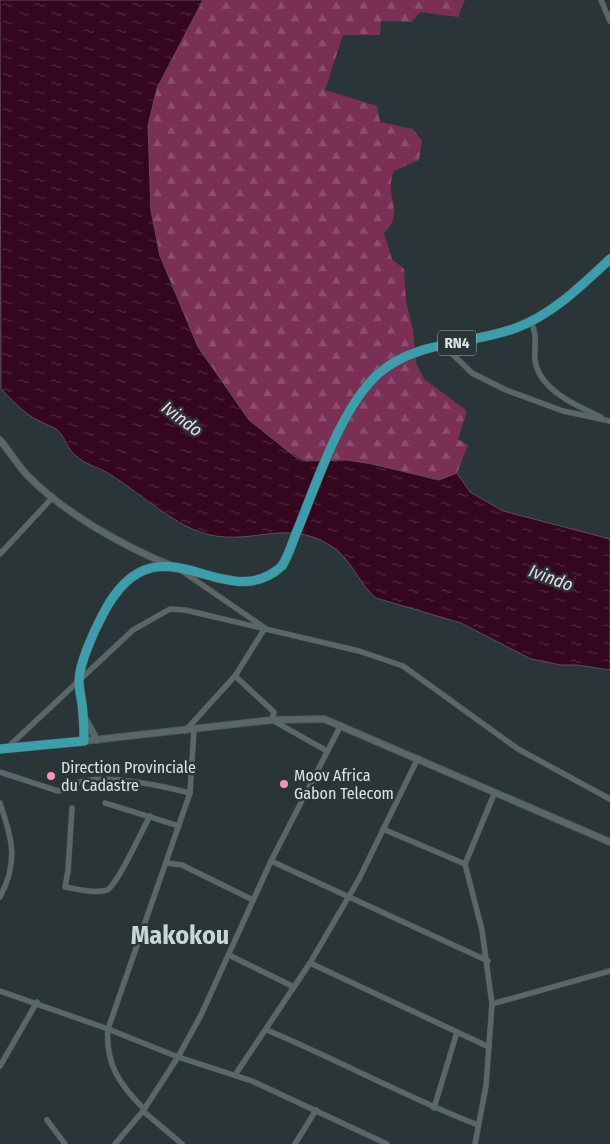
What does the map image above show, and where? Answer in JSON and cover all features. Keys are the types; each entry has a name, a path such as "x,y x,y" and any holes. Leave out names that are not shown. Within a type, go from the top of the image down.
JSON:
{"highway":[{"name":"RN4","path":"84,741 84,716 79,680 93,634 113,594 140,572 155,565 175,566 242,582 263,580 282,566 330,451 359,395 379,374 409,354 503,333 531,322 566,300 610,259"},
{"path":"3,749 84,741"}],"street":[{"path":"600,0 610,21"},
{"path":"531,322 536,337 535,359 542,379 556,392 609,421"},
{"path":"443,345 472,373 506,390 563,411 609,421"},
{"path":"0,440 28,476 53,497 126,546 175,566 216,592 265,628"},
{"path":"0,554 53,497"},
{"path":"3,749 134,630 170,609 185,610 359,651 404,666 518,750 610,799"},
{"path":"184,731 235,676 265,628"},
{"path":"235,676 274,712 272,720"},
{"path":"84,716 98,740"},
{"path":"84,741 272,720 324,719 610,842"},
{"path":"272,720 327,751"},
{"path":"115,1144 143,1110 178,1057 201,1015 271,861 341,725"},
{"path":"182,1144 143,1110 118,1080 110,1063 107,1041 108,1029 190,794 194,729"},
{"path":"235,1075 267,1030 310,963 348,896 418,758"},
{"path":"0,772 58,791 81,781 112,780 158,785 190,794"},
{"path":"475,1144 486,1086 492,1004 488,961 465,864 495,792"},
{"path":"0,803 12,844 10,878 0,897"},
{"path":"105,803 179,826"},
{"path":"72,808 68,871 65,887 85,890 107,890 111,887 119,877 150,816"},
{"path":"383,829 465,864"},
{"path":"271,861 488,961"},
{"path":"167,862 182,865 253,900"},
{"path":"229,955 294,987"},
{"path":"310,963 489,1047"},
{"path":"492,1004 610,971"},
{"path":"0,991 37,1002 178,1057 235,1075 316,1110 387,1144"},
{"path":"0,1066 37,1002"},
{"path":"267,1030 315,1050 434,1108 478,1125"},
{"path":"434,1108 457,1032"},
{"path":"295,1144 316,1110"},
{"path":"47,1120 65,1144"}],"green space":[{"path":"203,0 465,0 458,17 420,12 412,22 381,21 380,35 343,35 325,90 377,106 380,122 413,129 422,141 419,160 394,171 391,180 393,218 384,233 392,259 404,269 406,301 413,330 416,363 424,379 467,411 458,439 468,445 457,473 443,480 408,473 306,461 279,446 249,420 235,403 198,347 160,256 151,211 148,126 157,88"}],"water":[{"name":"Ivindo","path":"0,0 203,0 157,88 148,126 151,211 160,256 198,347 249,420 294,456 306,461 347,460 372,464 439,480 457,473 470,492 503,511 610,539 610,670 577,665 561,665 531,659 461,623 376,598 370,593 344,557 321,540 288,533 224,537 192,529 167,515 106,472 80,459 70,450 62,435 56,429 29,415 1,389"}],"place":[{"name":"Direction Provinciale du Cadastre","path":"51,776"},
{"name":"Moov Africa Gabon Telecom","path":"284,784"}],"district":[{"name":"Makokou","path":"180,935"}]}
